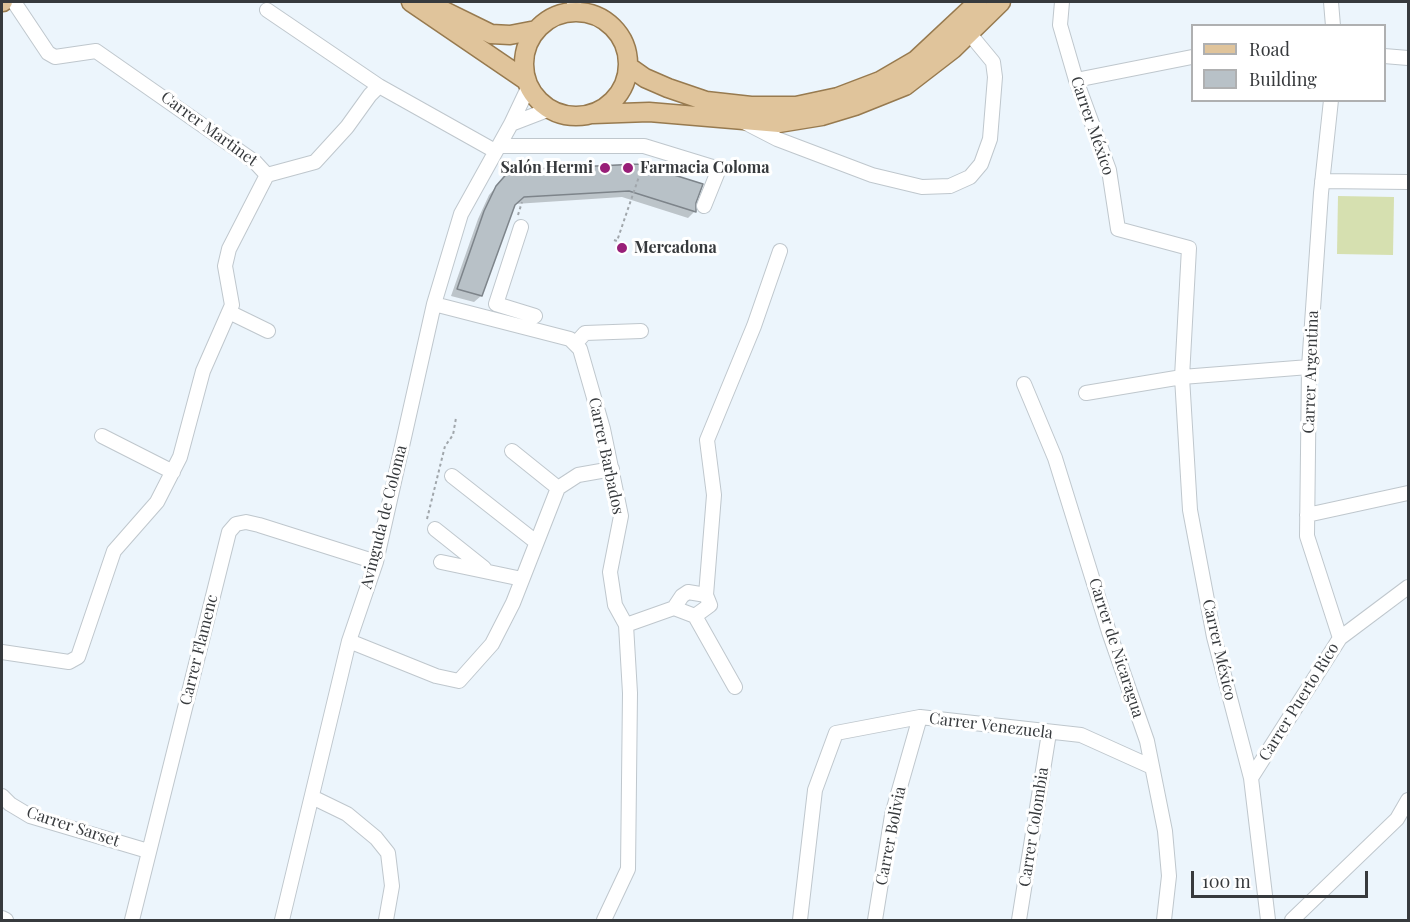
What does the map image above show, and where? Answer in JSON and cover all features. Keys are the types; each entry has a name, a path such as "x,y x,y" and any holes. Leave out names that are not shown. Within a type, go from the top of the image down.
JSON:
{"main road":[{"path":"411,2 528,84 541,103 564,115 649,112 779,123 822,116 855,106 905,86 969,33 1001,2"},
{"path":"427,2 491,34 510,35 536,30"},
{"path":"628,66 645,78 706,101 751,106 796,105 838,98 880,81 916,60 978,2"},
{"path":"528,84 524,64 527,46 536,30 547,20 574,7 592,14 607,22 619,34 626,49 628,66 625,81 618,95 607,106 593,114"}],"street":[{"name":"Carrer Martinet","path":"14,2 48,53 56,57 96,51 246,155 267,175 315,162 347,127 379,86"},
{"name":"Carrer México","path":"1062,2 1060,25 1076,80 1109,170 1118,229 1189,248 1182,377 1190,510 1214,637 1251,778 1268,921"},
{"path":"1330,2 1333,24"},
{"path":"267,10 379,86 497,148 649,147 719,169 704,206"},
{"path":"742,121 777,139 872,175 922,188 950,186 970,177 981,165 990,140 995,77 993,62 969,33"},
{"path":"1386,56 1408,58"},
{"path":"1076,80 1191,57"},
{"name":"Avinguda de Coloma","path":"282,921 349,641 376,562 434,304 461,214 511,124 528,84"},
{"name":"Carrer Argentina","path":"1331,102 1322,182 1309,367 1307,536 1340,638"},
{"path":"511,124 550,109"},
{"path":"2,652 69,662 78,657 114,551 157,502 180,458 203,371 232,305 225,266 230,249 267,175"},
{"path":"1322,182 1408,182"},
{"path":"520,227 496,304 535,318 576,343 585,333 641,331"},
{"path":"695,616 710,605 706,595 714,495 707,440 754,326 780,251"},
{"path":"434,304 535,318"},
{"path":"229,312 268,331"},
{"name":"Carrer Barbados","path":"576,343 580,348 587,370 612,469 621,516 610,572 615,605 626,625"},
{"path":"1086,393 1182,377 1309,367"},
{"name":"Carrer de Nicaragua","path":"1024,384 1055,458 1109,632 1147,741 1165,831 1169,876 1164,921"},
{"path":"102,436 173,472"},
{"path":"512,451 558,488"},
{"path":"349,641 436,676 459,681 492,644 522,579 558,488 578,475 612,469"},
{"path":"452,476 536,542"},
{"path":"1307,515 1408,493"},
{"name":"Carrer Flamenc","path":"132,921 229,532 236,524 246,522 376,562"},
{"path":"435,529 486,569"},
{"path":"441,562 486,569 522,579"},
{"name":"Carrer Puerto Rico","path":"1251,778 1340,638 1408,587"},
{"path":"603,921 628,869 630,693 626,625 674,608 682,596 688,592 706,595"},
{"path":"674,608 695,616 735,687"},
{"name":"Carrer Venezuela","path":"800,921 815,790 836,733 920,717 1081,735 1152,767"},
{"name":"Carrer Bolivia","path":"875,921 892,815 920,717"},
{"name":"Carrer Colombia","path":"1019,921 1049,733"},
{"name":"Carrer Sarset","path":"2,796 10,804 30,816 148,851"},
{"path":"312,796 347,814 376,838 388,853 392,886 386,921"},
{"path":"1302,919 1404,818 1408,800"},
{"path":"2,918 6,921"}],"path":[{"path":"614,240 617,241 649,147"}],"green space":[{"path":"1338,196 1394,197 1393,255 1337,254"}],"building":[{"path":"639,164 703,184 696,203 696,212 629,191 524,197 515,205 482,296 457,289 484,211 496,186 510,170"}],"place":[{"name":"Salón Hermi","path":"605,168"},
{"name":"Farmacia Coloma","path":"628,168"},
{"name":"Mercadona","path":"622,248"}]}
